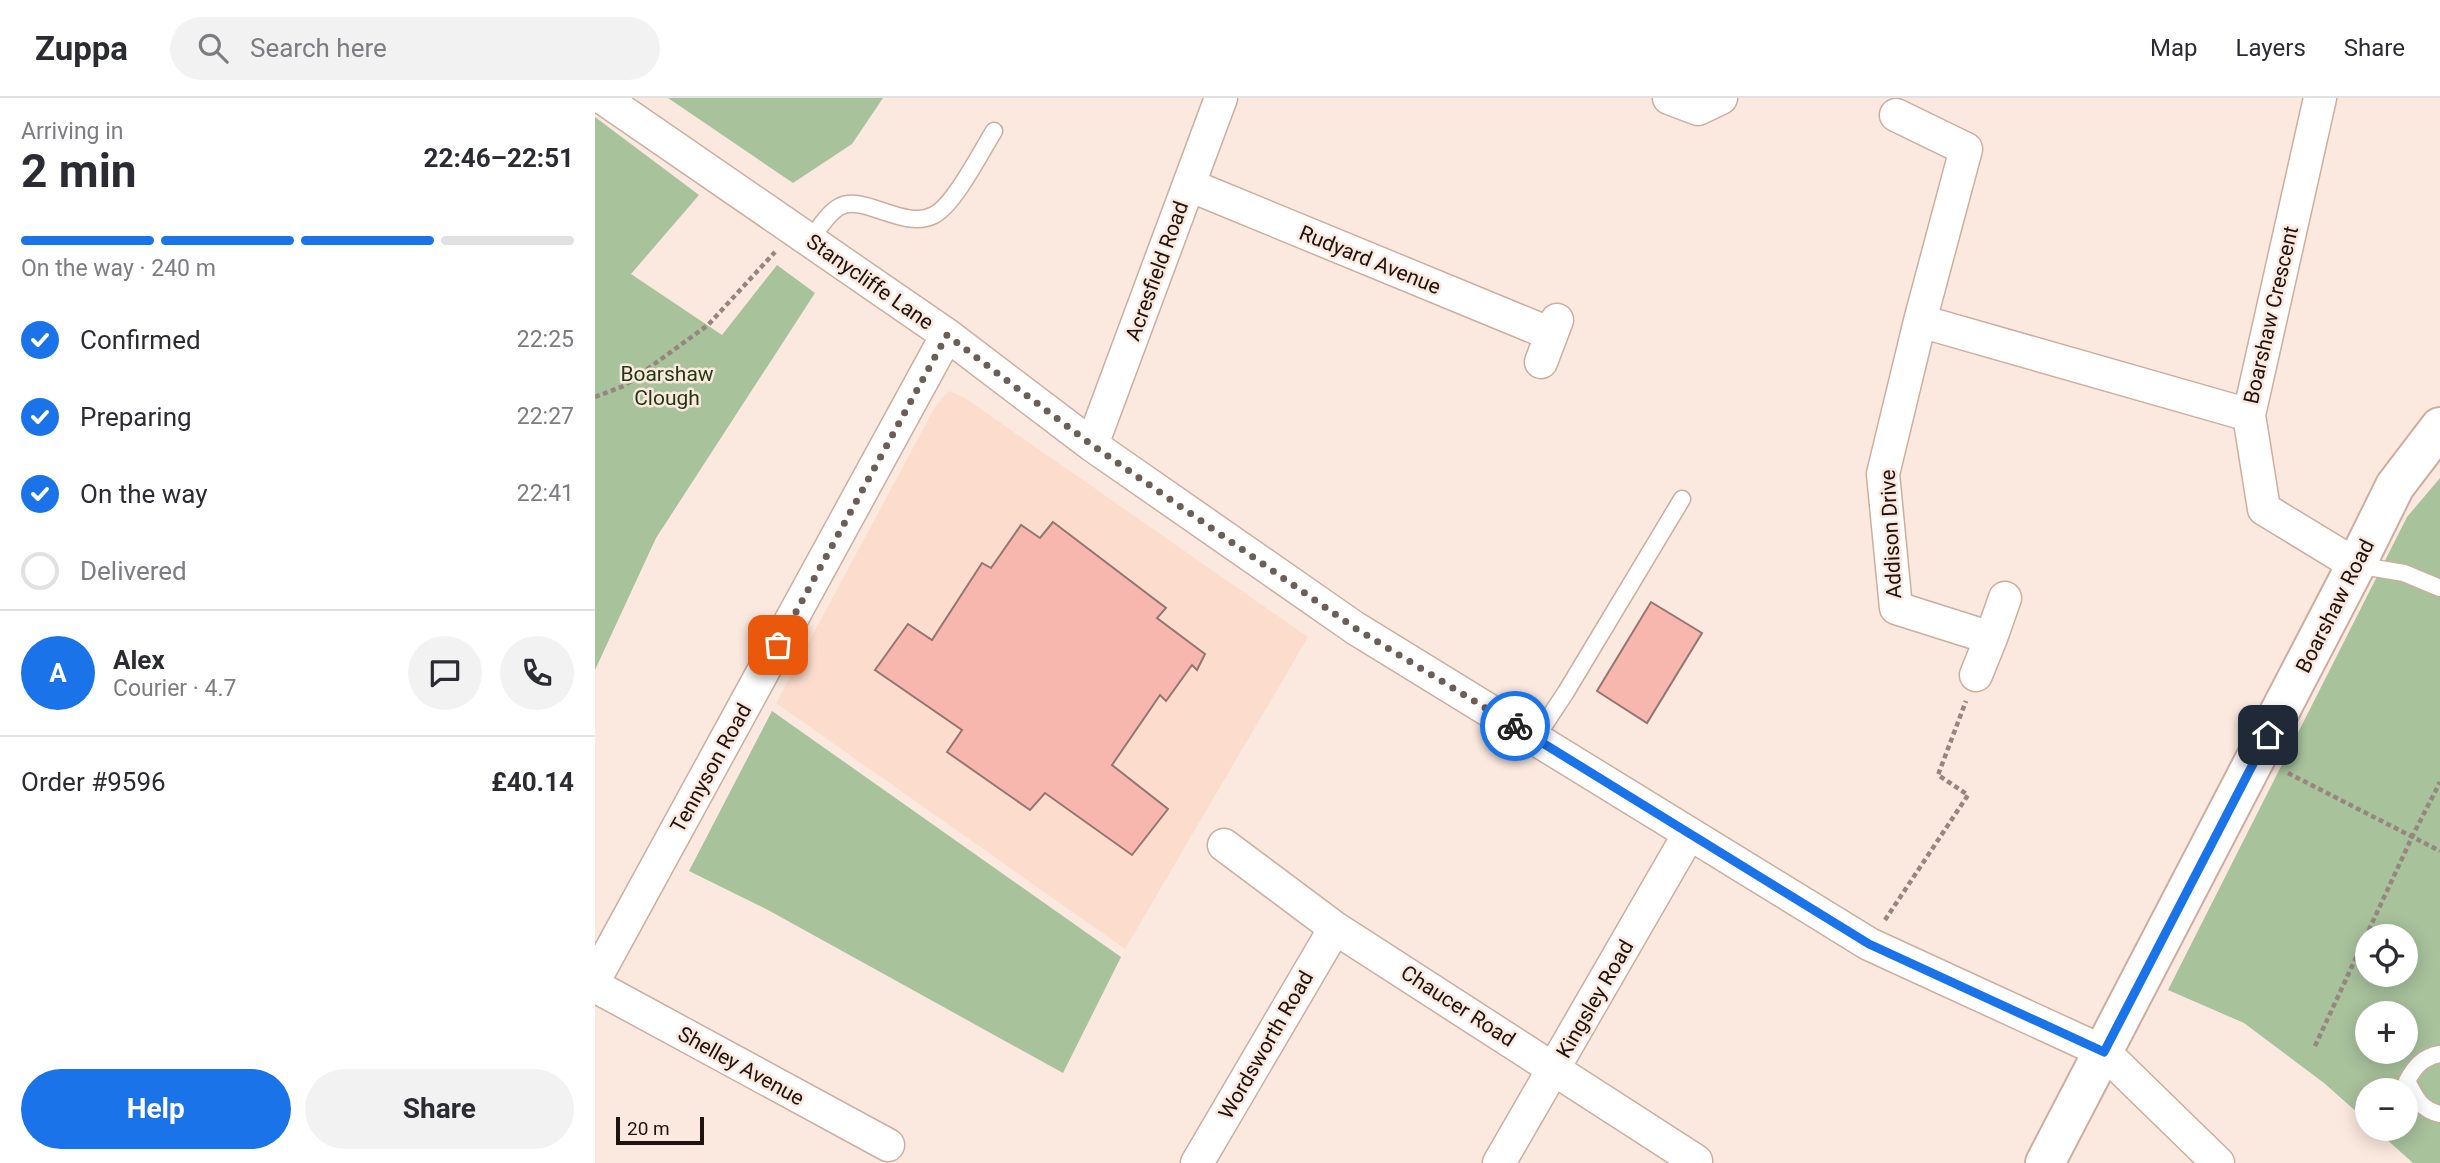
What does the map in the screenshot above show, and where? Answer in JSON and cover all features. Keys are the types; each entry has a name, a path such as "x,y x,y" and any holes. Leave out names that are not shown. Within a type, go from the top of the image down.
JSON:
{"street":[{"name":"Stanycliffe Lane","path":"603,98 947,335 1092,445 1355,628 1869,944 2104,1052 2218,1163"},
{"name":"Acresfield Road","path":"1092,445 1221,98"},
{"path":"1669,98 1698,109 1721,98"},
{"name":"Boarshaw Crescent","path":"2320,98 2249,415 2264,509 2356,565"},
{"name":"Addison Drive","path":"1896,115 1966,149 1920,321 1884,474 1896,608 1991,638"},
{"name":"Rudyard Avenue","path":"1189,185 1550,339"},
{"path":"1920,321 2249,415"},
{"name":"Tennyson Road","path":"595,979 947,335"},
{"name":"Boarshaw Road","path":"2045,1163 2395,486 2440,427"},
{"path":"1976,675 2005,598"},
{"name":"Kingsley Road","path":"1499,1163 1556,1069 1689,834"},
{"name":"Chaucer Road","path":"1224,845 1335,928 1696,1161"},
{"name":"Wordsworth Road","path":"1197,1163 1335,928"},
{"name":"Shelley Avenue","path":"595,986 888,1146"}],"lane":[{"path":"803,235 842,206 862,206 906,218 936,215 949,202 994,131"},
{"path":"1535,739 1682,499"},
{"path":"2356,565 2405,573 2440,588"},
{"path":"2440,1054 2415,1066 2407,1081 2428,1111 2440,1114"}],"path":[{"path":"595,397 624,386 708,325 803,235"},
{"path":"1869,944 1968,795 1938,775 1976,675"},
{"path":"2288,773 2440,851"},
{"path":"2315,1046 2440,782"}],"shaded area":[{"path":"949,391 965,398 1308,637 1125,949 776,703 935,407"}],"green space":[{"path":"668,98 883,98 852,144 793,183"},
{"name":"Boarshaw Clough","path":"595,117 699,195 631,274 722,335 777,265 815,293 656,538 595,670"},
{"path":"2440,478 2440,1163 2413,1163 2388,1141 2418,1141 2418,1078 2355,1078 2355,1110 2324,1083 2244,1023 2168,990 2407,517"},
{"path":"772,711 1121,957 1063,1073 768,910 689,871"}],"building":[{"path":"1053,522 1166,608 1157,618 1205,654 1197,670 1192,665 1166,701 1160,695 1112,765 1168,809 1132,855 1045,793 1030,810 947,752 962,730 875,670 908,624 932,640 982,563 991,568 1021,525 1040,538"},
{"path":"1651,602 1702,633 1647,723 1597,691"}],"way so far":[{"path":"778,645 947,335 1092,445 1355,628 1515,726"}],"route":[{"path":"1515,726 1869,944 2104,1052 2268,735"}]}
